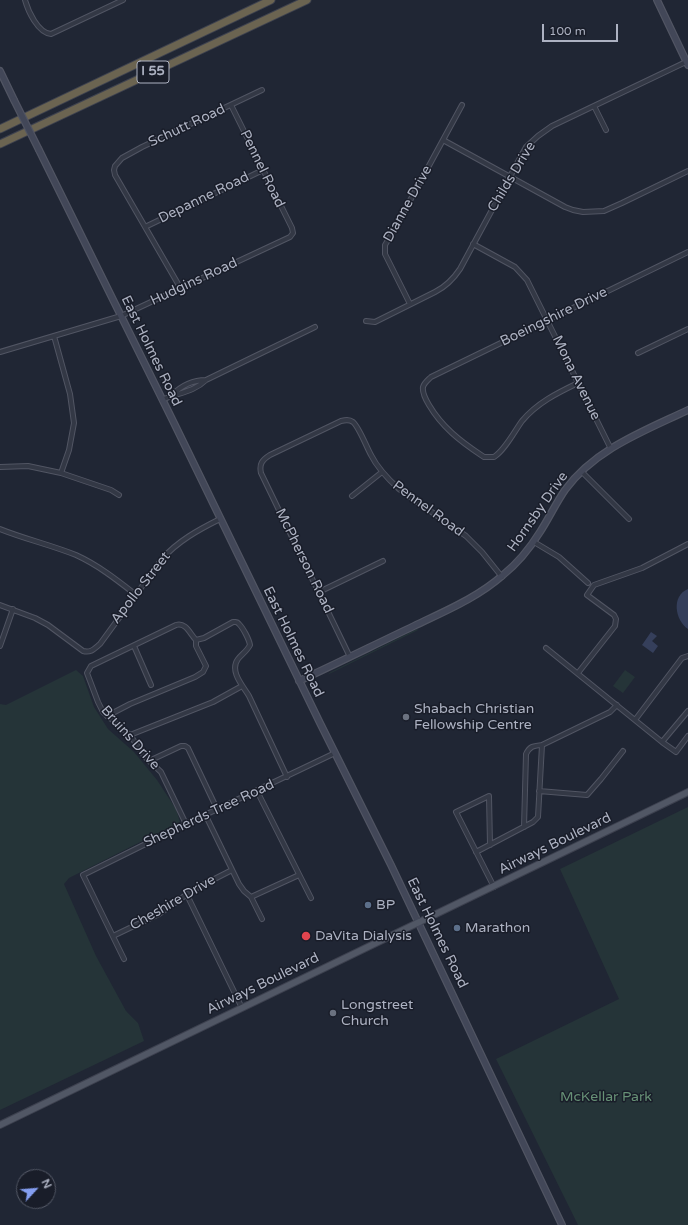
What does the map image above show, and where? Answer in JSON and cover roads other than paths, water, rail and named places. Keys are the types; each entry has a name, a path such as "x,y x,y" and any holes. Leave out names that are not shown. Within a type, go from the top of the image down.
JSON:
{"highway":[{"name":"I 55","path":"0,129 271,0"},
{"name":"I 55","path":"0,144 307,0"}],"main road":[{"path":"657,0 687,62"},
{"name":"East Holmes Road","path":"0,71 299,681 419,922 562,1225"},
{"name":"Hornsby Drive","path":"299,681 479,594 502,577 519,560 534,542 565,490 582,472 625,440 688,410"},
{"name":"Airways Boulevard","path":"0,1125 688,792"}],"street":[{"path":"25,0 33,18 40,29 46,34 53,33 123,0"},
{"name":"Childs Drive","path":"366,321 375,322 439,290 450,281 457,273 526,148 538,136 552,126 687,62"},
{"name":"Schutt Road","path":"145,227 115,175 115,166 122,158 142,147 262,90"},
{"name":"Pennel Road","path":"231,105 290,224 293,233"},
{"name":"Dianne Drive","path":"410,304 385,254 385,245 462,106"},
{"path":"594,106 606,130"},
{"path":"443,140 568,208 580,212 604,210 619,205 688,171"},
{"name":"Depanne Road","path":"145,227 262,170"},
{"path":"145,227 181,289"},
{"name":"Hudgins Road","path":"0,352 121,316 285,240 293,233"},
{"name":"Mona Avenue","path":"473,244 503,260 519,271 531,285 611,449"},
{"name":"Boeingshire Drive","path":"578,383 541,403 524,419 494,458 484,457 466,445 441,423 424,395 423,386 431,377 688,252"},
{"path":"162,400 200,385 206,380 315,328"},
{"path":"638,353 688,329"},
{"path":"54,336 70,394 74,422 70,450 61,473"},
{"name":"Pennel Road","path":"260,464 270,455 341,421 348,420 356,427 371,456 382,472 399,489 466,536 482,552 502,577"},
{"name":"McPherson Road","path":"260,464 261,473 350,657"},
{"path":"0,467 28,466 61,473 111,490 119,495"},
{"path":"352,496 382,472"},
{"path":"582,472 629,519"},
{"name":"Apollo Street","path":"13,609 43,622 83,651 90,652 100,644 170,550 188,536 220,519"},
{"path":"0,529 86,560 136,594"},
{"path":"534,542 559,557 588,582"},
{"path":"578,673 616,626 616,619 614,615 587,595 594,585 642,568 688,544"},
{"path":"319,592 383,561"},
{"path":"0,605 13,609 0,646"},
{"path":"196,640 204,638 233,622 238,622 248,638 250,645 236,661 235,672 249,696 287,777"},
{"path":"107,716 130,704 195,677 203,672 206,666 196,646 196,640 184,626 179,624 134,646 151,685"},
{"name":"Bruins Drive","path":"134,646 91,666 87,675 103,712 130,735 141,752 163,775 186,824"},
{"path":"546,648 676,752 688,736"},
{"path":"635,720 682,658 687,657"},
{"path":"130,735 213,702 242,686"},
{"path":"524,827 526,754 529,749 534,746 542,745 610,712 617,705"},
{"path":"662,742 688,710"},
{"path":"476,852 533,822 538,817 542,745"},
{"path":"149,761 181,746 188,748 216,809"},
{"path":"539,791 587,795 623,751"},
{"name":"Shepherds Tree Road","path":"113,936 83,875 205,814 287,777 335,753"},
{"path":"257,791 310,898"},
{"path":"490,845 489,796 456,812 494,887"},
{"path":"205,814 232,870 242,888 251,897 262,919"},
{"name":"Cheshire Drive","path":"113,936 159,914 199,886 232,870"},
{"path":"251,897 299,875"},
{"path":"187,894 242,1008"},
{"path":"113,936 124,959"}],"water":[{"path":"688,589 688,629 680,620 677,602 683,592"},
{"path":"651,632 657,636 652,641 658,646 653,653 642,645"}],"place":[{"name":"Shabach Christian Fellowship Centre","path":"406,717"},
{"name":"BP","path":"368,905"},
{"name":"Marathon","path":"457,928"},
{"name":"DaVita Dialysis","path":"306,936"},
{"name":"Longstreet Church","path":"333,1013"}],"park label":[{"name":"McKellar Park","path":"606,1097"}]}
